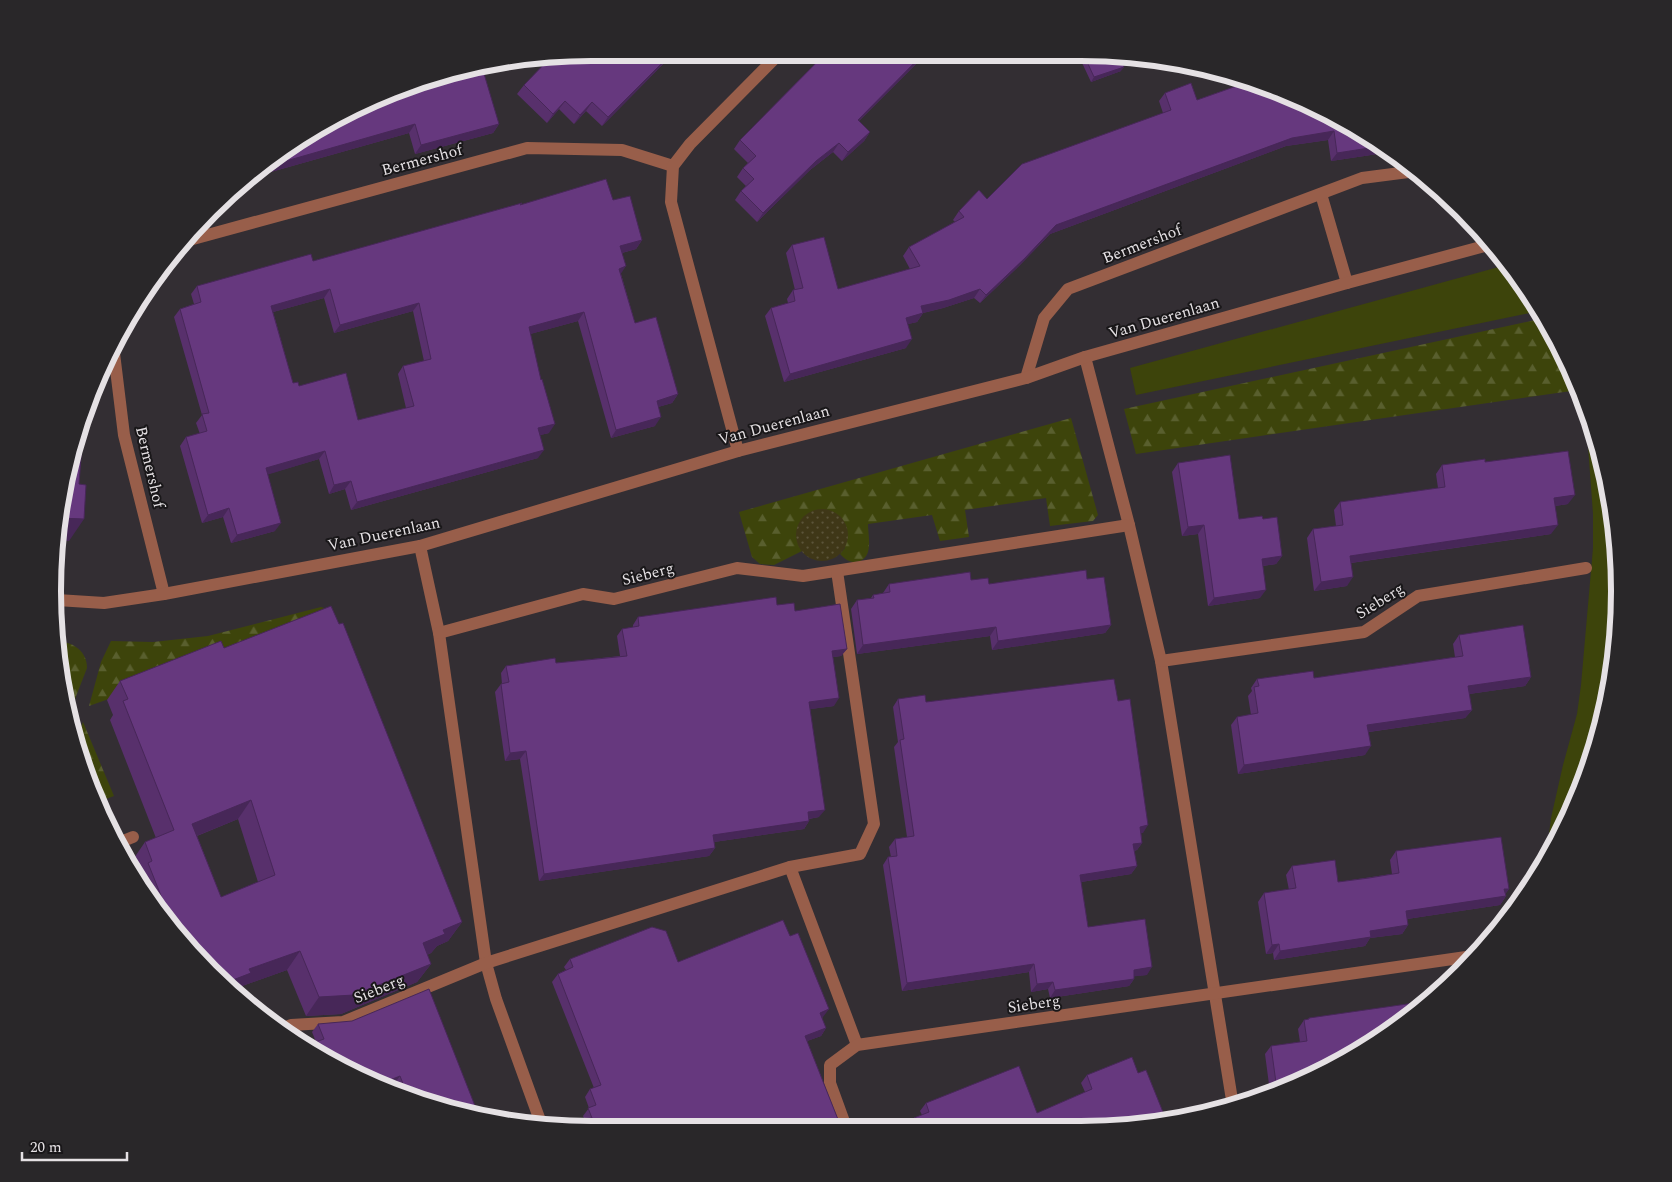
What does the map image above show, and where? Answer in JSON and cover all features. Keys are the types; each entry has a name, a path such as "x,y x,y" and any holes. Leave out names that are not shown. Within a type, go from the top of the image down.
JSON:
{"street":[{"path":"738,451 671,202 673,166 690,144 771,61"},
{"name":"Bermershof","path":"196,238 527,148 622,150 673,166"},
{"name":"Bermershof","path":"1026,378 1044,318 1068,289 1362,178 1405,172"},
{"path":"1321,194 1347,283"},
{"name":"Van Duerenlaan","path":"61,600 104,603 164,594 420,546 738,451 1026,378 1085,358 1483,247"},
{"path":"1085,358 1130,525 1161,660 1233,1099"},
{"name":"Bermershof","path":"115,360 124,435 164,594"},
{"name":"Sieberg","path":"439,632 584,594 614,599 737,568 803,576 1130,525"},
{"path":"420,546 439,632 486,963 496,999 539,1118"},
{"name":"Sieberg","path":"1161,660 1364,632 1418,596 1586,568"},
{"name":"Sieberg","path":"289,1026 343,1022 486,963 790,867 860,854 874,824 838,571"},
{"path":"124,840 133,836"},
{"path":"790,867 857,1045"},
{"name":"Sieberg","path":"844,1121 830,1083 830,1065 857,1045 1464,957"}],"green space":[{"path":"1499,267 1531,313 1136,395 1130,368"},
{"path":"1536,320 1556,357 1571,391 1136,454 1124,409"},
{"path":"1071,418 1098,515 1093,521 1050,526 1046,498 965,510 969,537 940,541 932,515 868,524 868,553 861,561 854,562 848,561 840,554 845,548 810,513 805,517 797,530 797,540 802,551 774,565 760,564 752,557 739,512"},
{"path":"1587,434 1591,446 1588,446"},
{"path":"1588,446 1591,446 1593,454 1606,522 1610,556 1610,626 1601,694 1593,728 1570,794 1548,840 1551,818 1563,765 1577,714 1581,685 1593,548 1593,514"},
{"path":"321,607 332,611 335,618 89,706 101,662 111,641 153,642 208,636"},
{"path":"64,642 78,648 82,652 87,668 73,703"},
{"path":"83,722 114,796 105,800 89,761 80,730"}],"sand":[{"path":"822,509 832,511 840,517 846,525 848,535 846,545 840,553 832,559 822,561 812,559 804,553 798,545 796,535 798,525 804,517 812,511"}],"building":[{"path":"664,61 608,117 592,102 580,115 565,101 553,114 524,85 545,63"},
{"path":"818,61 916,61 858,120 870,132 848,152 839,143 816,161 763,213 741,191 754,179 743,168 756,156 740,140"},
{"path":"1087,61 1122,63 1124,67 1094,77"},
{"path":"484,72 499,124 421,145 415,124 281,162 326,132 388,102 421,89"},
{"path":"1191,83 1197,100 1239,85 1315,116 1346,132 1370,148 1337,153 1334,131 1292,138 1056,225 986,295 980,289 949,300 921,306 923,313 906,318 912,339 790,374 771,308 795,301 793,290 803,288 792,245 824,237 838,289 920,266 909,247 964,217 959,211 979,190 987,199 1022,164 1171,110 1165,93"},
{"path":"606,179 613,200 630,196 642,240 620,246 626,266 619,269 635,323 656,317 678,394 657,401 661,417 616,430 584,312 529,327 541,380 555,424 538,428 544,450 357,502 351,481 334,485 325,451 266,468 281,523 237,535 229,508 208,515 186,437 207,431 202,414 209,413 180,309 201,302 197,286 311,254 313,261 522,203 520,205","holes":["330,289 340,325 419,303 431,359 403,366 414,406 358,420 346,373 299,386 298,382 293,383 271,306"]},
{"path":"82,444 79,484 86,485 84,519 67,518 71,488"},
{"path":"1568,451 1575,495 1554,498 1558,525 1350,556 1353,577 1321,582 1313,529 1343,525 1340,502 1445,487 1442,465 1485,459 1485,462"},
{"path":"1230,455 1239,519 1262,516 1263,519 1277,517 1282,556 1262,559 1266,590 1214,598 1204,525 1188,527 1178,463"},
{"path":"1086,570 1087,579 1104,577 1111,625 998,641 996,627 863,645 857,600 874,598 873,595 890,592 889,584 970,572 971,580 988,578 989,584"},
{"path":"776,597 777,605 794,603 795,611 840,604 847,649 832,651 839,698 809,702 825,810 808,812 809,821 713,835 715,848 544,874 526,751 510,753 501,684 509,682 506,666 555,658 556,663 627,656 622,629 639,626 638,617"},
{"path":"331,606 339,624 343,623 462,922 443,930 445,934 423,943 431,964 354,995 319,997 300,951 249,969 251,973 232,980 216,966 193,940 164,903 148,863 152,861 145,842 174,830 123,701 128,699 120,681 221,641 224,648","holes":["251,800 275,875 221,897 192,824"]},
{"path":"1523,625 1531,677 1468,686 1472,710 1367,725 1371,746 1244,765 1237,717 1258,713 1254,687 1259,686 1257,679 1313,671 1314,678 1463,656 1459,635"},
{"path":"1114,679 1118,701 1130,699 1148,825 1140,827 1142,843 1133,844 1137,866 1080,875 1088,927 1145,919 1152,967 1134,970 1134,979 1055,990 1053,982 1037,984 1034,964 907,983 888,857 897,856 895,839 914,836 900,740 904,739 898,699 925,695 926,702"},
{"path":"1501,837 1509,889 1504,889 1506,896 1406,911 1408,925 1370,931 1371,937 1280,951 1279,944 1272,945 1264,893 1296,888 1292,866 1335,860 1338,882 1369,878 1399,873 1396,851"},
{"path":"783,920 790,936 798,933 829,1009 820,1013 826,1028 805,1036 839,1121 593,1121 588,1108 596,1105 590,1089 601,1085 558,974 573,967 570,959 652,927 666,931 678,962"},
{"path":"429,989 476,1108 404,1086 400,1076 388,1080 357,1066 314,1042 324,1039 318,1024 352,1021"},
{"path":"1413,1003 1346,1050 1276,1083 1271,1046 1307,1041 1304,1020"},
{"path":"1132,1057 1138,1073 1146,1070 1164,1114 1116,1120 1081,1121 915,1121 914,1118 929,1112 926,1103 1019,1066 1037,1113 1092,1089 1087,1075"}]}
